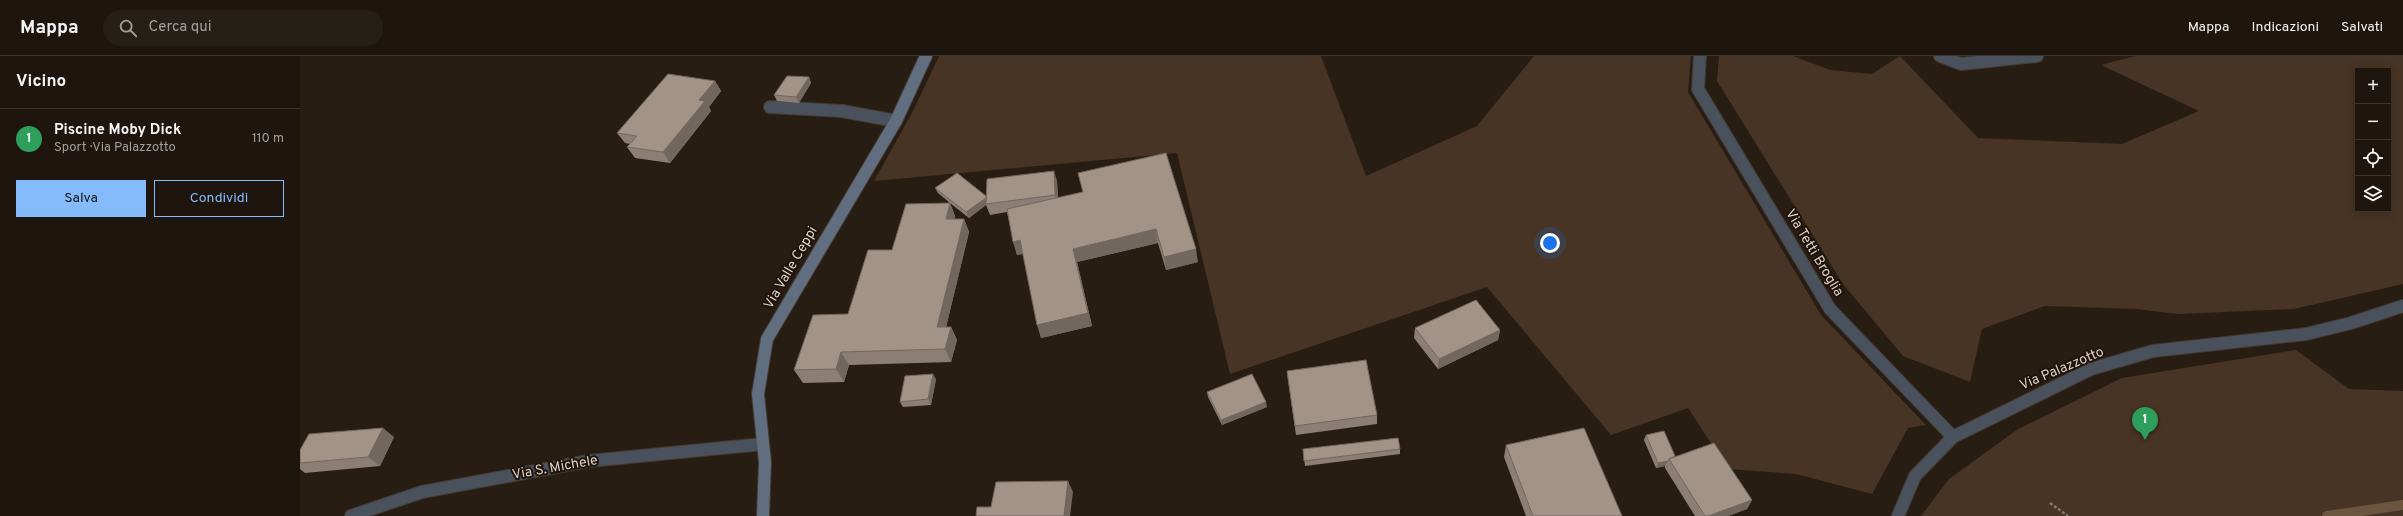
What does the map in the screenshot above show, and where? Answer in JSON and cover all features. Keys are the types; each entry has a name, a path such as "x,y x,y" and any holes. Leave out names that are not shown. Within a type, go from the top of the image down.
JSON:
{"street":[{"name":"Via Valle Ceppi","path":"763,516 765,462 758,394 767,339 896,121 926,56"},
{"name":"Via Tetti Broglia","path":"1700,56 1698,89 1830,309 1953,437"},
{"path":"1940,56 1961,64 2037,56"},
{"path":"770,107 842,111 896,121"},
{"name":"Via Palazzotto","path":"1898,516 1915,476 1953,437 2092,370 2153,351 2306,334 2351,323 2403,306"},
{"name":"Via S. Michele","path":"351,516 422,492 582,463 764,444"}],"path":[{"path":"2050,503 2068,516"}],"shaded area":[{"path":"939,56 1321,56 1366,176 1477,126 1534,56 1691,56 1688,92 1821,315 1926,425 1908,428 1872,494 1796,474 1728,469 1688,408 1611,435 1487,287 1230,374 1177,153 874,181 914,109"},
{"path":"1719,56 1793,56 1830,70 1872,74 1900,56 1978,138 2122,144 2199,111 2101,65 2135,56 2403,56 2403,284 2294,309 2178,314 2136,309 2045,306 1982,329 1970,382 1903,356 1843,284 1717,81"},
{"path":"2296,350 2349,389 2403,391 2403,516 1921,516 1949,479 2018,429 2122,378"}],"building":[{"path":"668,74 715,81 699,100 705,101 663,152 627,147 637,136 617,133"},
{"path":"787,76 809,77 796,97 774,95"},
{"path":"1166,153 1196,249 1164,257 1156,229 1073,249 1088,313 1037,325 1020,240 1013,242 1007,209 1083,192 1078,173"},
{"path":"1054,171 1055,195 986,204 987,179"},
{"path":"957,173 986,196 986,198 966,212 935,188"},
{"path":"950,203 946,219 964,219 937,327 951,327 945,349 841,352 836,369 794,370 813,315 848,314 868,250 892,250 906,204"},
{"path":"1476,300 1500,330 1439,359 1415,328"},
{"path":"1366,360 1377,415 1295,426 1287,371"},
{"path":"933,374 928,399 900,402 905,376"},
{"path":"1252,374 1266,402 1221,420 1207,392"},
{"path":"383,428 368,457 300,463 300,450 309,434"},
{"path":"1584,428 1622,516 1533,516 1506,445"},
{"path":"1664,431 1675,456 1668,461 1658,463 1646,435"},
{"path":"1398,438 1400,449 1304,461 1303,449"},
{"path":"1714,443 1752,500 1705,516 1669,459"},
{"path":"1068,481 1064,516 976,516 977,507 991,507 996,482"}],"waterway":[{"path":"2327,516 2403,505"}],"place":[{"name":"Piscine Moby Dick","path":"2145,440"}]}
